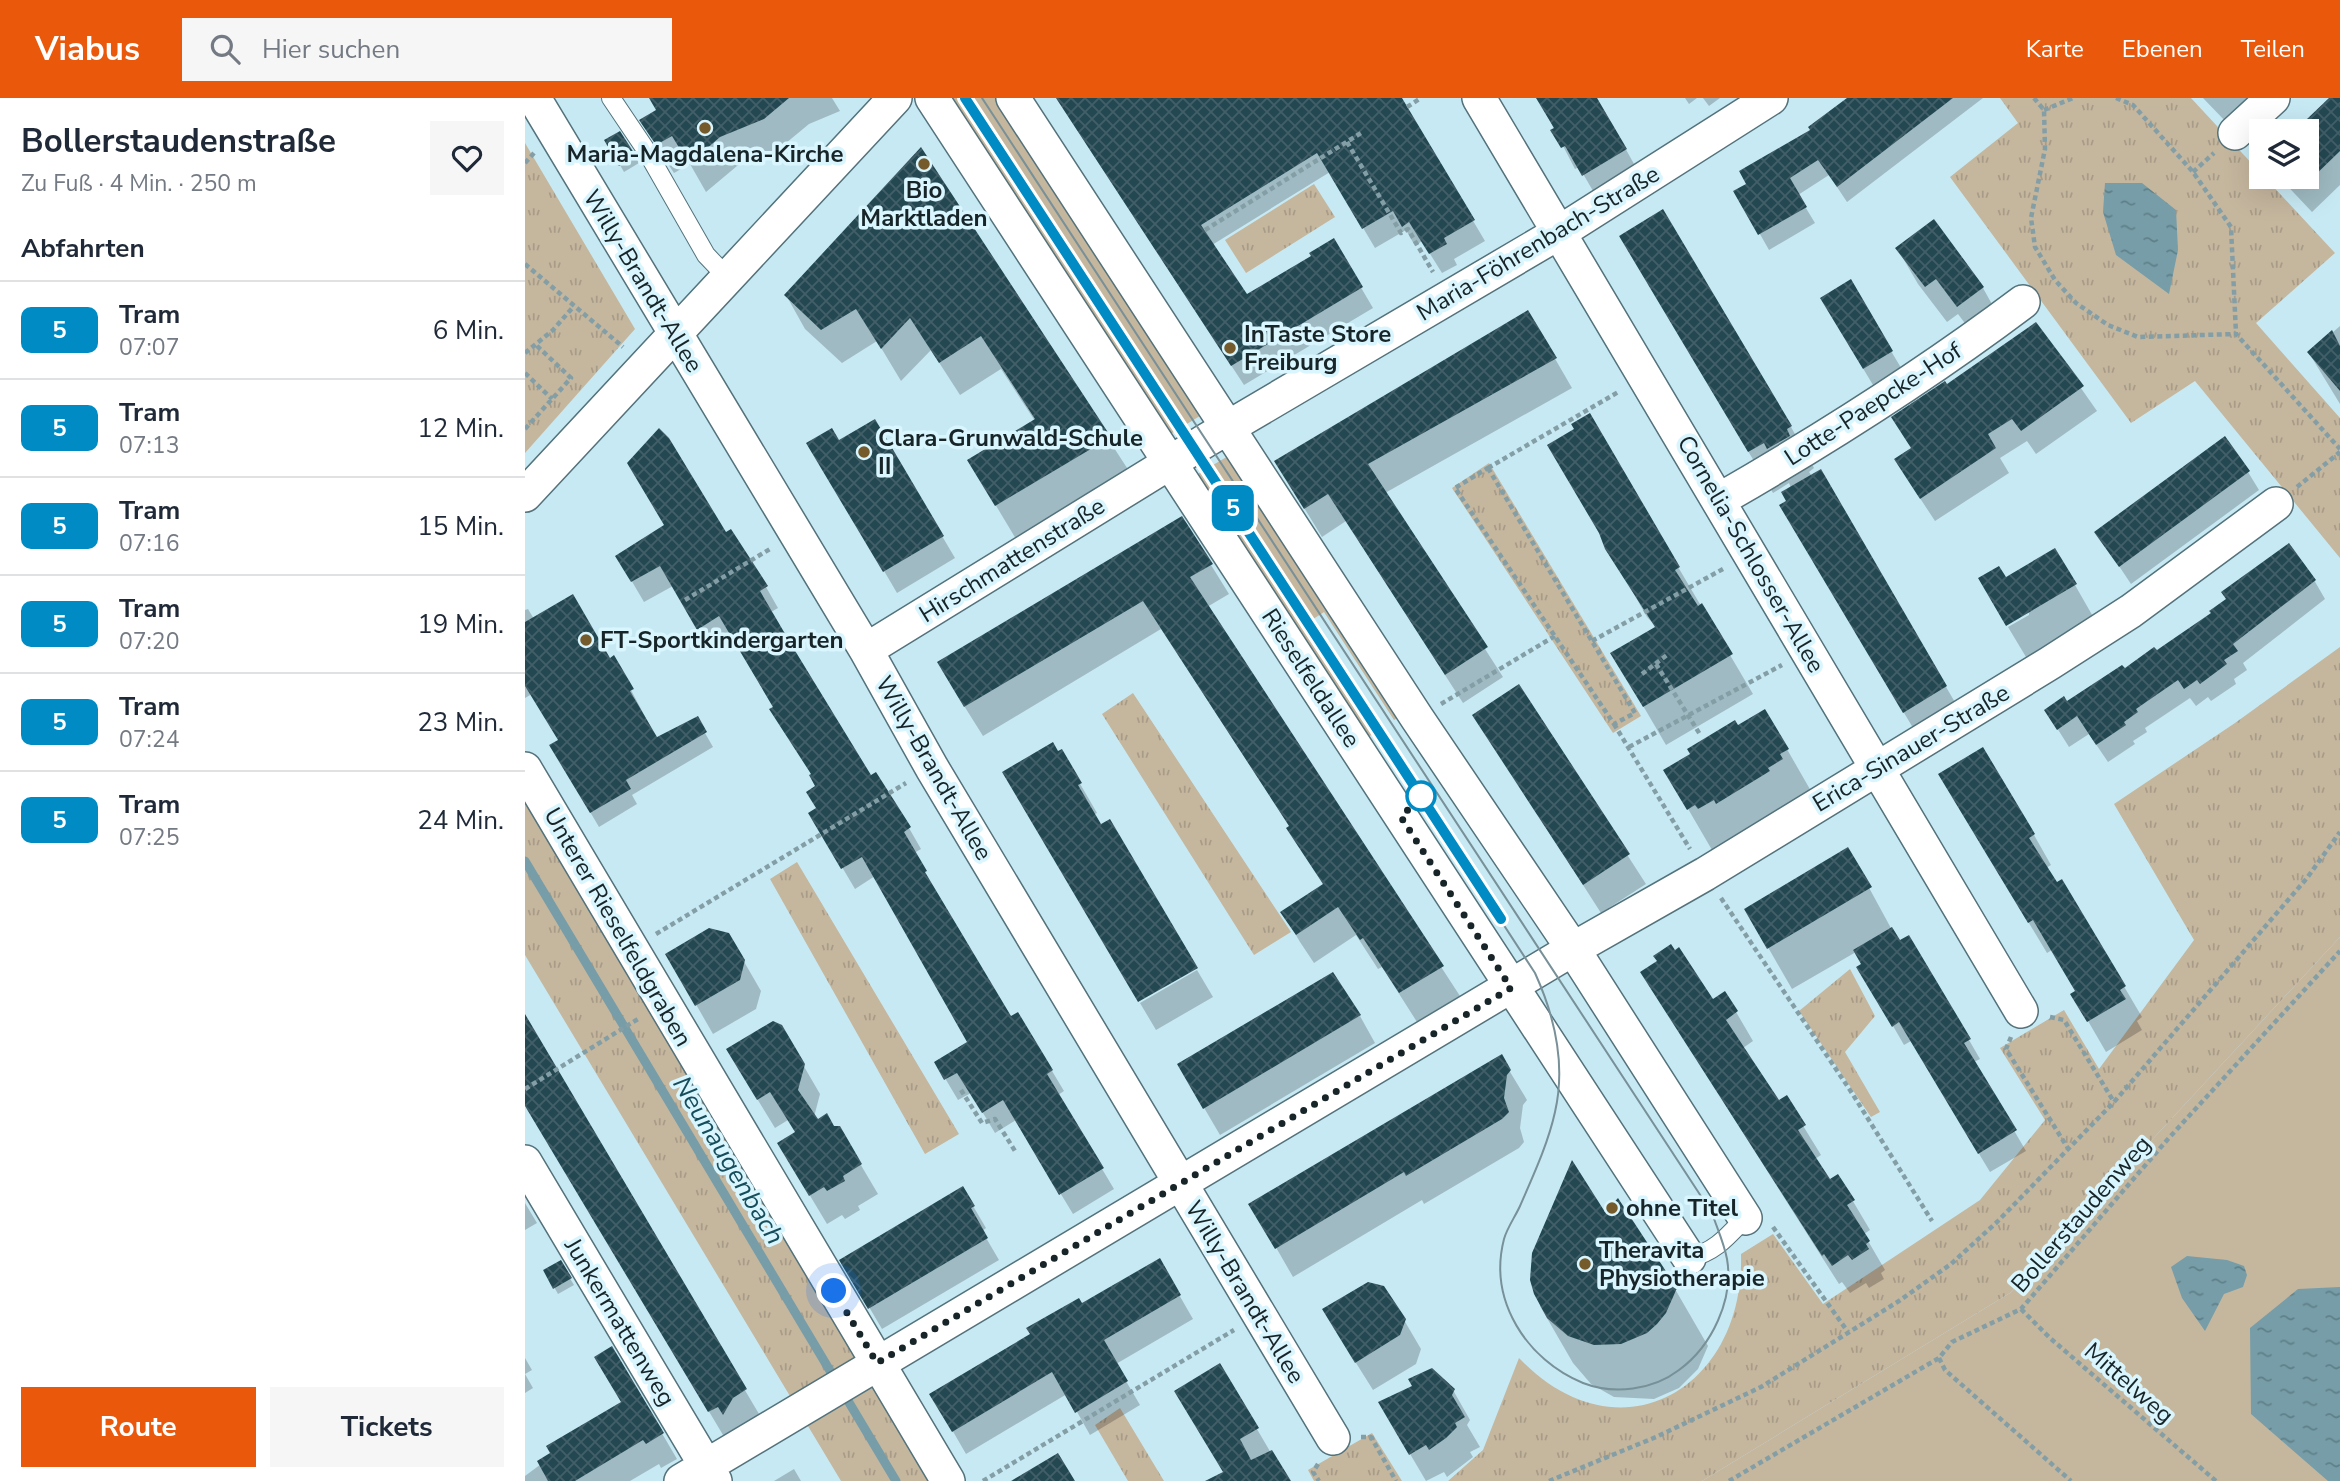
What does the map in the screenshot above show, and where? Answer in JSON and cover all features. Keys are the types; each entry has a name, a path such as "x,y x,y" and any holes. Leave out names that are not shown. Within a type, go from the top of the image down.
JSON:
{"street":[{"name":"Willy-Brandt-Allee","path":"534,98 866,650 932,768 1333,1438"},
{"path":"525,495 895,98"},
{"name":"Rieselfeldallee","path":"932,98 1182,456 1523,980 1558,1055 1689,1258"},
{"path":"1013,98 1417,718 1573,949 1745,1218"},
{"name":"Cornelia-Schlosser-Allee","path":"1479,98 2021,1011"},
{"name":"Maria-Föhrenbach-Straße","path":"1182,456 1560,232 1771,98"},
{"path":"2235,133 2273,98"},
{"name":"Lotte-Paepcke-Hof","path":"1719,500 1835,433 1946,360 2023,302"},
{"name":"Hirschmattenstraße","path":"866,650 1182,456"},
{"name":"Erica-Sinauer-Straße","path":"701,1476 865,1370 1573,949 1705,874 1877,768 2131,611 2276,504"},
{"name":"Unterer Rieselfeldgraben","path":"525,769 631,948 865,1370 948,1481"},
{"name":"Junkermattenweg","path":"525,1162 701,1476"}],"lane":[{"path":"611,98 646,150 706,255 728,278"},
{"path":"1689,1258 1707,1254 1745,1218"}],"path":[{"path":"1407,107 1421,98"},
{"path":"2035,98 2044,110 2045,149 2031,218 2035,247 2055,280 2076,303 2108,325 2138,337 2236,334"},
{"path":"2044,110 2073,98"},
{"path":"2116,98 2133,105 2193,172 2231,227 2236,334 2340,451 2276,504"},
{"path":"1205,230 1361,133"},
{"path":"1347,142 1401,233 1408,229 1448,297"},
{"path":"525,264 645,366"},
{"path":"525,353 574,306"},
{"path":"525,429 571,379 536,345"},
{"path":"525,373 552,398"},
{"path":"1646,376 1455,488 1629,747 1705,874 1850,1090 1932,1222"},
{"path":"1487,468 1635,713 1614,724"},
{"path":"685,600 795,534"},
{"path":"1592,640 1751,554"},
{"path":"1417,718 1555,636"},
{"path":"1629,747 1808,651"},
{"path":"1643,674 1667,655"},
{"path":"1655,664 1701,736"},
{"path":"631,948 932,768"},
{"path":"1549,1481 1656,1437 1761,1387 1951,1264 2069,1150 2114,1102 2307,878 2340,832"},
{"name":"Bollerstaudenweg","path":"1729,1481 1939,1358 1952,1342 2021,1309 2168,1139 2340,951"},
{"path":"2069,1150 2006,1049 2021,1011 2064,1020 2114,1102"},
{"path":"525,1089 637,1019"},
{"path":"961,1090 982,1123 995,1119 1015,1151"},
{"path":"1745,1218 1775,1228 1848,1332"},
{"name":"Mittelweg","path":"2021,1309 2050,1338 2216,1481"},
{"path":"983,1481 1259,1315"},
{"path":"1939,1358 1953,1377 2071,1481"}],"green space":[{"path":"941,98 1003,98 1208,411 1164,438"},
{"path":"2000,98 2191,98 2249,160 2249,189 2276,189 2335,253 2256,323 2340,418 2340,558 2195,381 2131,423 1950,177 2018,123"},
{"path":"525,143 635,329 525,453"},
{"path":"1314,184 1335,217 1246,273 1225,240"},
{"path":"1235,452 1405,714 1394,720 1324,612 1301,627 1373,734 1362,741 1191,478"},
{"path":"1489,463 1641,716 1613,733 1452,488"},
{"path":"2340,647 2340,937 2010,1293 1702,1481 1448,1481 1483,1450 1519,1358 1557,1389 1596,1405 1634,1407 1669,1396 1699,1374 1722,1342 1737,1302 1741,1254 1773,1234 1823,1304 1980,1200 2045,1120 2000,1048 2064,1010 2099,1069 2194,940 2114,804 2235,723"},
{"path":"1133,693 1291,932 1254,955 1102,714"},
{"path":"525,796 624,956 929,1481 841,1481 525,955"},
{"path":"797,862 959,1134 925,1154 770,879"},
{"path":"2340,937 2340,1481 1702,1481 2010,1293"},
{"path":"1850,969 1875,1016 1845,1052 1880,1112 1871,1117 1799,1011"},
{"path":"1120,1408 1164,1481 1128,1481 1095,1425"},
{"path":"1372,1433 1402,1481 1314,1481 1308,1470"}],"water":[{"path":"2105,183 2142,183 2176,210 2178,250 2169,294 2116,255 2103,212"},
{"path":"2187,1256 2227,1260 2244,1266 2247,1275 2243,1287 2224,1294 2205,1331 2182,1298 2171,1267"},
{"path":"2340,1287 2340,1481 2328,1481 2251,1414 2250,1328 2298,1289"}],"building":[{"name":"Maria-Magdalena-Kirche","path":"649,98 789,98 764,119 720,137 689,164 672,136 656,145 639,120 656,110"},
{"path":"1056,98 1402,98 1475,220 1444,238 1447,244 1429,254 1409,222 1402,227 1393,211 1362,229 1317,153 1201,225 1247,294 1311,256 1309,253 1334,238 1363,287 1231,366"},
{"path":"1536,98 1597,98 1627,149 1582,176 1565,146 1561,148 1550,130 1554,128"},
{"path":"1847,98 1953,98 1837,187 1818,160 1790,178 1807,207 1758,235 1733,191 1746,184 1739,171 1810,130 1808,127"},
{"path":"2329,98 2340,98 2340,151 2319,171 2319,119 2307,119"},
{"path":"620,131 636,156 619,166 604,140"},
{"path":"921,147 1111,437 995,506 967,460 1035,419 981,336 939,363 910,318 881,349 856,309 821,330 784,295"},
{"path":"1663,209 1792,426 1787,429 1790,436 1767,449 1764,443 1748,452 1619,236"},
{"path":"1934,219 1984,287 1957,307 1936,279 1925,287 1895,248"},
{"path":"1851,279 1893,351 1863,369 1820,298"},
{"path":"1528,310 1557,358 1368,464 1488,647 1445,675 1328,494 1304,509 1274,461"},
{"path":"2036,322 2084,386 2021,431 2012,419 1988,434 1996,448 1920,499 1894,459 1911,448 1891,417 1945,381 1947,384"},
{"path":"2332,330 2340,346 2340,391 2307,352"},
{"path":"1590,413 1680,567 1675,570 1698,606 1702,603 1733,654 1643,707 1610,653 1655,627 1605,549 1599,533 1547,445 1574,429 1571,424"},
{"path":"875,419 944,536 883,572 806,443 832,428 839,440"},
{"path":"659,428 669,438 726,532 731,529 768,586 760,591 871,775 876,772 911,827 904,832 927,871 925,872 1011,1016 1018,1012 1053,1070 1047,1074 1104,1168 1059,1195 1003,1100 982,1113 957,1073 944,1080 934,1062 967,1042 862,857 841,869 808,813 816,808 806,792 815,786 809,775 811,774 769,709 773,707 719,616 697,630 660,566 631,582 615,556 664,525 627,463"},
{"path":"2225,436 2250,471 2119,567 2094,532"},
{"path":"1821,469 1947,686 1903,713 1779,505 1786,501 1781,492"},
{"path":"1182,516 1213,564 1190,577 1444,966 1399,993 1363,938 1360,940 1338,907 1296,935 1280,912 1323,884 1286,828 1289,826 1143,601 964,707 937,662"},
{"path":"2289,543 2316,580 2233,644 2238,651 2224,660 2227,664 2200,684 2197,680 2184,689 2178,680 2136,709 2138,712 2124,722 2126,725 2096,745 2077,716 2057,730 2044,710 2064,696 2067,701 2122,665 2125,668 2154,647 2157,650 2211,613 2209,611 2226,599 2221,592"},
{"path":"2055,548 2077,584 2006,626 1978,578 1999,566 2006,577"},
{"path":"573,594 610,658 614,655 634,689 630,691 657,737 698,716 707,732 626,780 631,789 590,813 549,745 558,740 525,686 525,622"},
{"path":"1519,684 1630,854 1583,885 1472,715"},
{"path":"1765,709 1789,749 1780,754 1783,759 1768,768 1770,771 1716,804 1714,800 1698,809 1695,805 1687,810 1663,770 1690,754 1687,749 1735,720 1738,725"},
{"path":"1053,742 1058,751 1062,749 1082,783 1078,785 1101,824 1110,819 1198,968 1138,1002 1002,772"},
{"path":"1983,747 2035,834 2029,838 2057,882 2062,879 2126,986 2120,990 2126,999 2087,1022 2070,994 2075,991 2033,920 2028,923 1938,774"},
{"path":"1848,847 1872,887 1767,949 1744,909"},
{"path":"1892,927 1900,940 1909,935 1971,1039 1964,1043 2017,1130 1978,1154 1899,1022 1892,1027 1856,967 1861,964 1853,950"},
{"path":"709,928 729,933 745,960 740,980 695,1006 665,954"},
{"path":"1671,944 1675,950 1679,947 1713,999 1725,991 1738,1011 1726,1020 1779,1100 1787,1095 1806,1125 1798,1130 1830,1179 1838,1174 1855,1200 1847,1205 1870,1241 1866,1244 1869,1249 1852,1260 1848,1255 1832,1266 1824,1254 1822,1256 1640,972 1657,961 1653,956"},
{"path":"1333,972 1361,1015 1203,1109 1177,1064"},
{"path":"525,1014 747,1389 733,1398 723,1415 718,1407 708,1412 525,1106"},
{"path":"773,1021 782,1025 805,1064 798,1090 818,1119 827,1113 834,1126 840,1126 862,1164 843,1176 845,1181 827,1191 824,1187 809,1196 777,1143 795,1132 770,1092 757,1100 726,1049"},
{"path":"1502,1054 1511,1070 1507,1075 1504,1098 1509,1112 1502,1119 1406,1176 1404,1172 1275,1249 1248,1204"},
{"path":"1572,1160 1605,1212 1618,1198 1677,1288 1666,1313 1657,1324 1647,1333 1621,1344 1594,1345 1568,1336 1547,1318 1530,1280 1532,1253"},
{"path":"963,1186 975,1206 971,1208 988,1238 868,1309 839,1260"},
{"path":"1160,1258 1181,1295 1104,1340 1128,1381 1075,1413 1052,1372 952,1432 929,1394 1030,1334 1026,1328 1079,1298 1082,1303"},
{"path":"561,1260 572,1278 553,1289 543,1270"},
{"path":"1368,1282 1384,1286 1406,1319 1400,1335 1355,1363 1322,1309"},
{"path":"612,1346 664,1433 646,1444 643,1440 575,1481 548,1481 537,1461 550,1453 546,1446 621,1402 594,1357"},
{"path":"1220,1363 1259,1428 1240,1439 1251,1460 1272,1450 1291,1481 1205,1481 1223,1472 1174,1391"},
{"path":"1432,1368 1455,1389 1452,1395 1465,1417 1455,1423 1457,1427 1446,1438 1429,1450 1426,1445 1409,1455 1378,1402 1412,1386 1408,1379"},
{"path":"1058,1453 1075,1481 1011,1481"}],"waterway":[{"name":"Neunaugenbach","path":"525,861 896,1481"}],"tram line":[{"path":"965,98 1535,973 1557,1041 1559,1076 1555,1112 1540,1160 1504,1239 1502,1284 1507,1306 1517,1326 1529,1344 1545,1360 1583,1383 1607,1389 1633,1389 1669,1377 1691,1360 1711,1335 1724,1305 1727,1259 1712,1213 982,98"},
{"name":"5","path":"965,98 1501,919"}],"place":[{"name":"Maria-Magdalena-Kirche","path":"705,128"},
{"name":"Bio Marktladen","path":"924,164"},
{"name":"InTaste Store Freiburg","path":"1230,348"},
{"name":"Clara-Grunwald-Schule II","path":"864,452"},
{"name":"FT-Sportkindergarten","path":"586,640"},
{"name":"ohne Titel","path":"1612,1208"},
{"name":"Theravita Physiotherapie","path":"1585,1264"}],"route":[{"path":"834,1291 877,1363 1511,988 1401,817 1421,796"}]}
